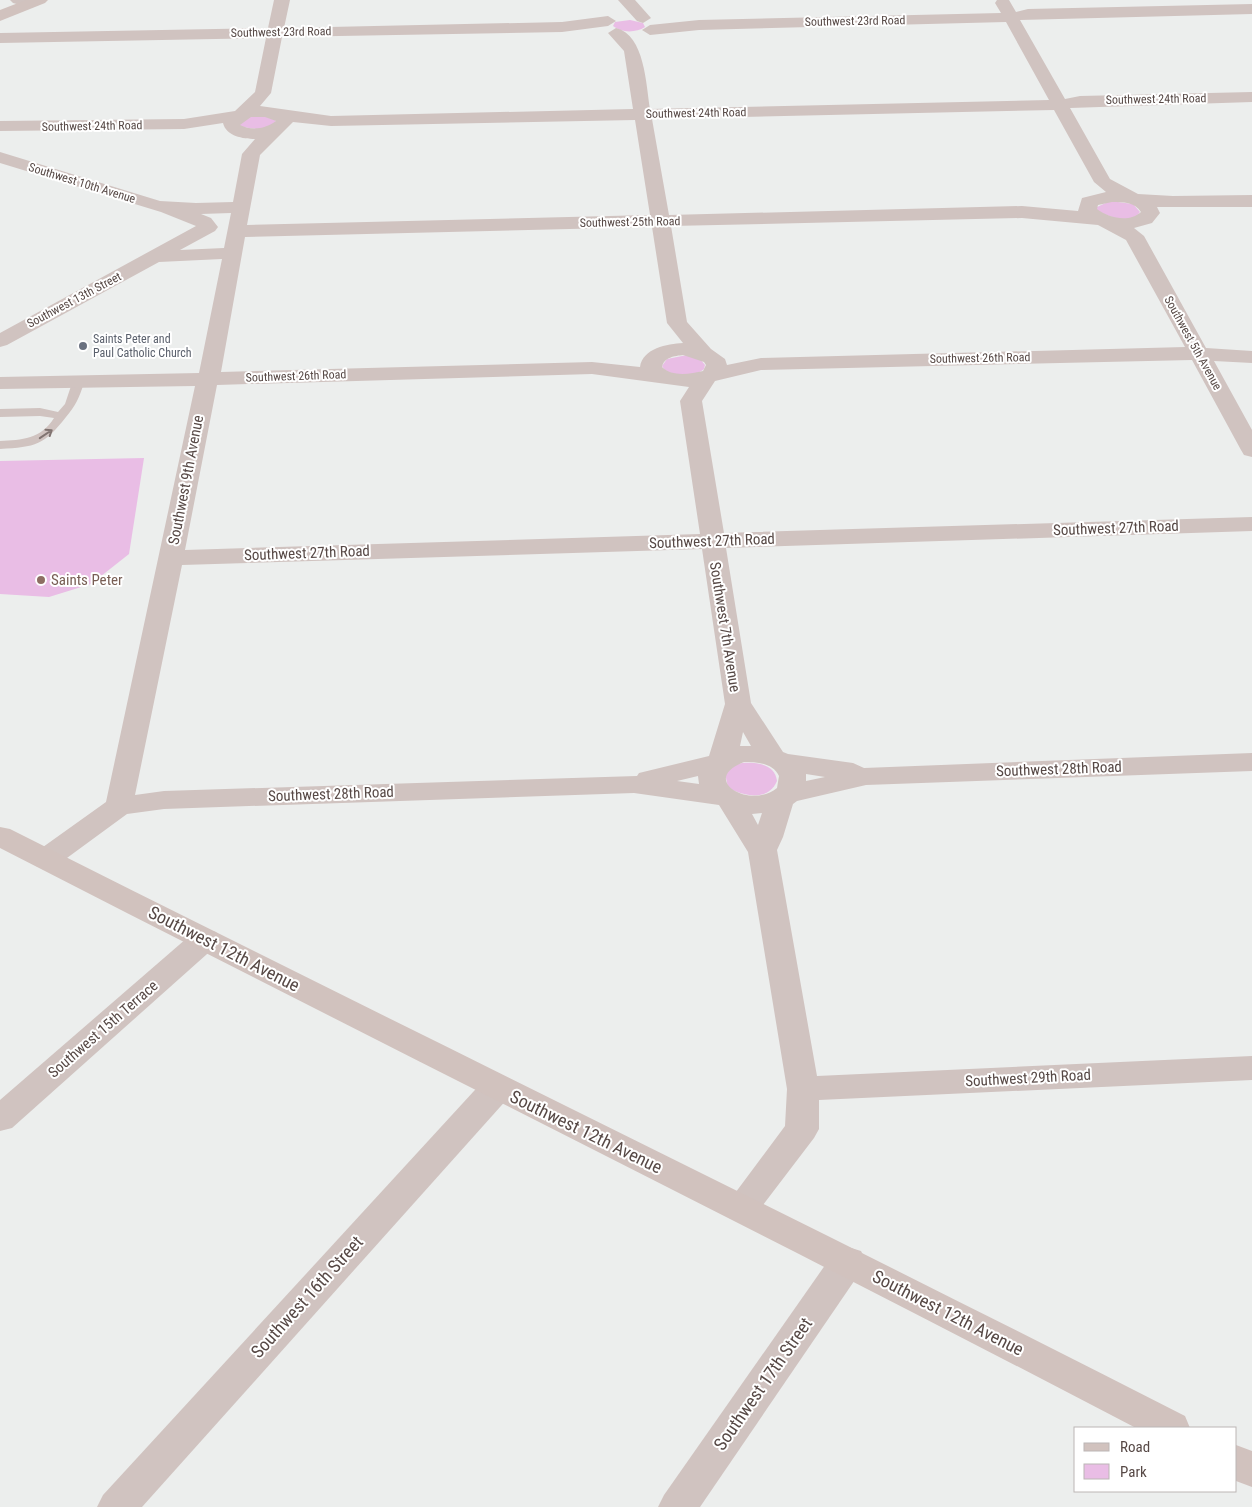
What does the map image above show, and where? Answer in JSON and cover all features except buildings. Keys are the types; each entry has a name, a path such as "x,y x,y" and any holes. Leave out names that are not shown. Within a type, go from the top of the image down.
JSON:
{"main road":[{"path":"0,16 29,1"},
{"name":"Southwest 12th Avenue","path":"0,836 497,1088 848,1261 1169,1427"},
{"path":"1237,1462 1252,1470"}],"street":[{"path":"263,93 277,122 251,154 239,123 263,93 282,0"},
{"path":"632,50 646,25 625,0 612,26 632,50 677,323 707,365"},
{"path":"1002,0 1103,182 1133,199 1173,202 1252,200"},
{"name":"Southwest 23rd Road","path":"0,38 612,26 628,17 646,25 699,25 1252,9"},
{"name":"Southwest 23rd Road","path":"1011,17 1032,21 1252,17"},
{"name":"Southwest 24th Road","path":"1061,105 1080,100 1252,97"},
{"name":"Southwest 24th Road","path":"0,126 239,123 256,133 277,122 1061,105 1085,110 1252,106"},
{"path":"0,141 32,127"},
{"name":"Southwest 9th Avenue","path":"119,806 208,378 251,154"},
{"name":"Southwest 10th Avenue","path":"0,157 165,207 208,225"},
{"path":"1103,182 1087,210 1102,220 1140,225 1252,213"},
{"name":"Southwest 25th Road","path":"1022,212 1111,196 1133,199"},
{"name":"Southwest 5th Avenue","path":"1133,199 1150,209 1149,216 1140,225 1198,353 1247,431 1252,450"},
{"name":"Southwest 10th Avenue","path":"165,207 196,209 240,207"},
{"name":"Southwest 25th Road","path":"235,242 660,222 1022,212 1102,220"},
{"name":"Southwest 13th Street","path":"0,341 203,230 208,225"},
{"name":"Southwest 13th Street","path":"148,260 235,242"},
{"path":"661,366 677,323"},
{"name":"Southwest 26th Road","path":"1198,353 1223,344 1252,343"},
{"path":"661,366 684,350 707,365"},
{"name":"Southwest 26th Road","path":"707,365 1198,353 1230,358 1252,357"},
{"path":"661,366 687,381 707,365"},
{"path":"661,366 682,397 691,401 707,365"},
{"name":"Southwest 26th Road","path":"0,383 78,383 661,366"},
{"name":"Southwest 7th Avenue","path":"691,401 738,704 720,761"},
{"name":"Southwest 27th Road","path":"171,558 1252,524"},
{"name":"Southwest 7th Avenue","path":"738,704 777,760"},
{"path":"741,1208 802,1129 803,1088 762,850 751,839 743,820 725,798 713,788 710,779 712,770 720,761 741,754 762,754 777,760 792,774 793,781 783,797 769,837 762,850"},
{"name":"Southwest 28th Road","path":"777,760 866,776"},
{"name":"Southwest 28th Road","path":"634,784 720,761"},
{"name":"Southwest 28th Road","path":"783,797 866,776 1252,762"},
{"name":"Southwest 28th Road","path":"46,859 119,806 164,800 634,784 725,798"},
{"path":"725,798 756,806 783,797"},
{"name":"Southwest 15th Terrace","path":"0,1118 205,939"},
{"name":"Southwest 29th Road","path":"803,1088 1252,1068"},
{"name":"Southwest 16th Street","path":"117,1507 497,1088"},
{"name":"Southwest 17th Street","path":"678,1507 848,1261"}],"lane":[{"path":"0,445 25,444 41,438 54,429 61,416 71,405 78,383"},
{"path":"0,413 40,412 61,416"}],"green space":[{"path":"630,20 643,23 645,27 629,31 620,30 613,26 615,22"},
{"path":"261,115 276,122 268,127 254,129 239,126 240,121"},
{"path":"1110,201 1133,204 1140,212 1131,219 1119,219 1097,210 1097,207"},
{"path":"687,355 700,359 705,365 704,369 694,374 675,375 665,370 662,366 667,359"},
{"path":"144,458 129,554 91,584 49,597 0,594 0,461"},
{"path":"742,763 764,765 773,771 777,781 773,788 762,795 748,795 728,788 725,773 735,765"}],"place":[{"name":"Saints Peter and Paul Catholic Church","path":"83,346"},
{"name":"Saints Peter","path":"41,580"}]}
